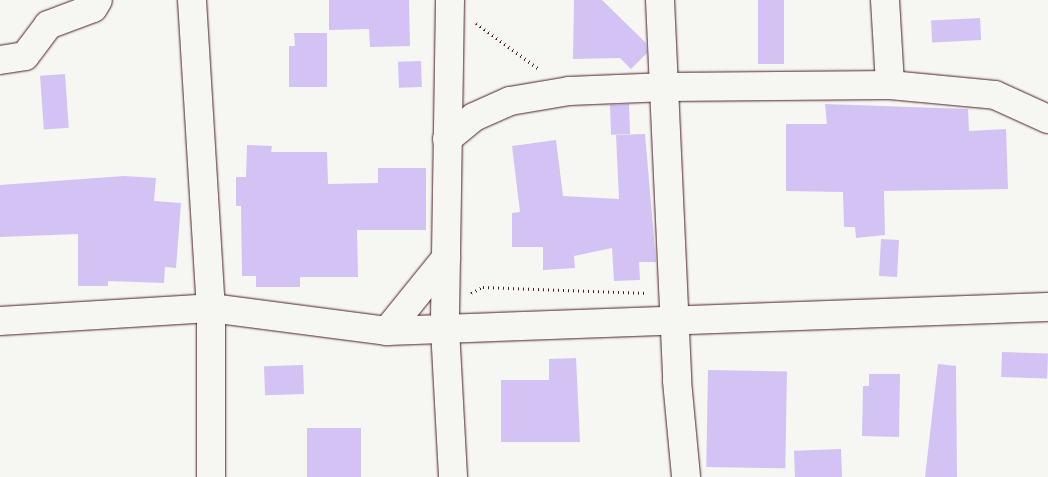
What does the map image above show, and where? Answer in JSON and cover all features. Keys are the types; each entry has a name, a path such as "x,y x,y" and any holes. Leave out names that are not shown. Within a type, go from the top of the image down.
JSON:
{"street":[{"path":"0,60 25,56 48,25 93,8 98,0"},
{"path":"192,0 211,308 211,477"},
{"path":"660,0 667,87 676,294 674,322 686,477"},
{"path":"885,0 890,85"},
{"path":"450,1 452,82 447,140 445,317 453,477"},
{"path":"447,140 474,117 510,101 569,92 667,87 890,85 995,95 1048,119"},
{"path":"387,331 446,258"},
{"path":"0,321 211,308 387,331 445,317 674,322 1048,307"}],"path":[{"path":"450,1 526,63 543,71"},
{"path":"445,317 483,287 676,294"}],"building":[{"path":"329,0 409,0 410,46 370,47 369,29 329,30"},
{"path":"574,0 602,0 646,43 647,53 631,69 620,58 573,59"},
{"path":"758,0 784,0 784,64 758,64"},
{"path":"980,18 981,40 932,43 931,21"},
{"path":"294,33 327,33 327,87 289,87 289,46 295,46"},
{"path":"421,61 422,87 399,88 398,62"},
{"path":"65,74 69,128 44,130 40,76"},
{"path":"629,104 630,134 611,135 610,105"},
{"path":"825,104 968,109 969,131 1006,129 1008,189 884,191 885,235 856,238 855,227 844,227 843,192 786,191 786,124 827,124"},
{"path":"645,134 656,262 639,262 640,280 614,281 612,248 574,256 575,268 543,270 543,247 512,247 512,213 520,212 512,146 556,140 563,196 619,199 616,135"},
{"path":"247,145 272,146 271,152 327,152 328,184 378,183 378,168 426,168 426,230 357,230 358,277 300,277 300,287 256,287 256,276 242,276 241,206 236,206 236,177 246,177"},
{"path":"124,176 156,178 154,201 181,203 176,268 165,267 164,283 108,281 108,286 78,286 78,234 0,237 0,185"},
{"path":"881,239 899,240 897,277 879,276"},
{"path":"1002,352 1048,354 1047,379 1001,377"},
{"path":"576,358 580,442 501,442 501,380 549,380 549,359"},
{"path":"938,364 956,366 957,477 925,477"},
{"path":"303,365 304,394 265,395 264,366"},
{"path":"708,370 787,371 785,468 706,467"},
{"path":"869,374 900,374 899,437 862,436 863,386 869,386"},
{"path":"307,428 361,428 361,477 307,477"},
{"path":"841,449 842,477 795,477 794,451"}]}
